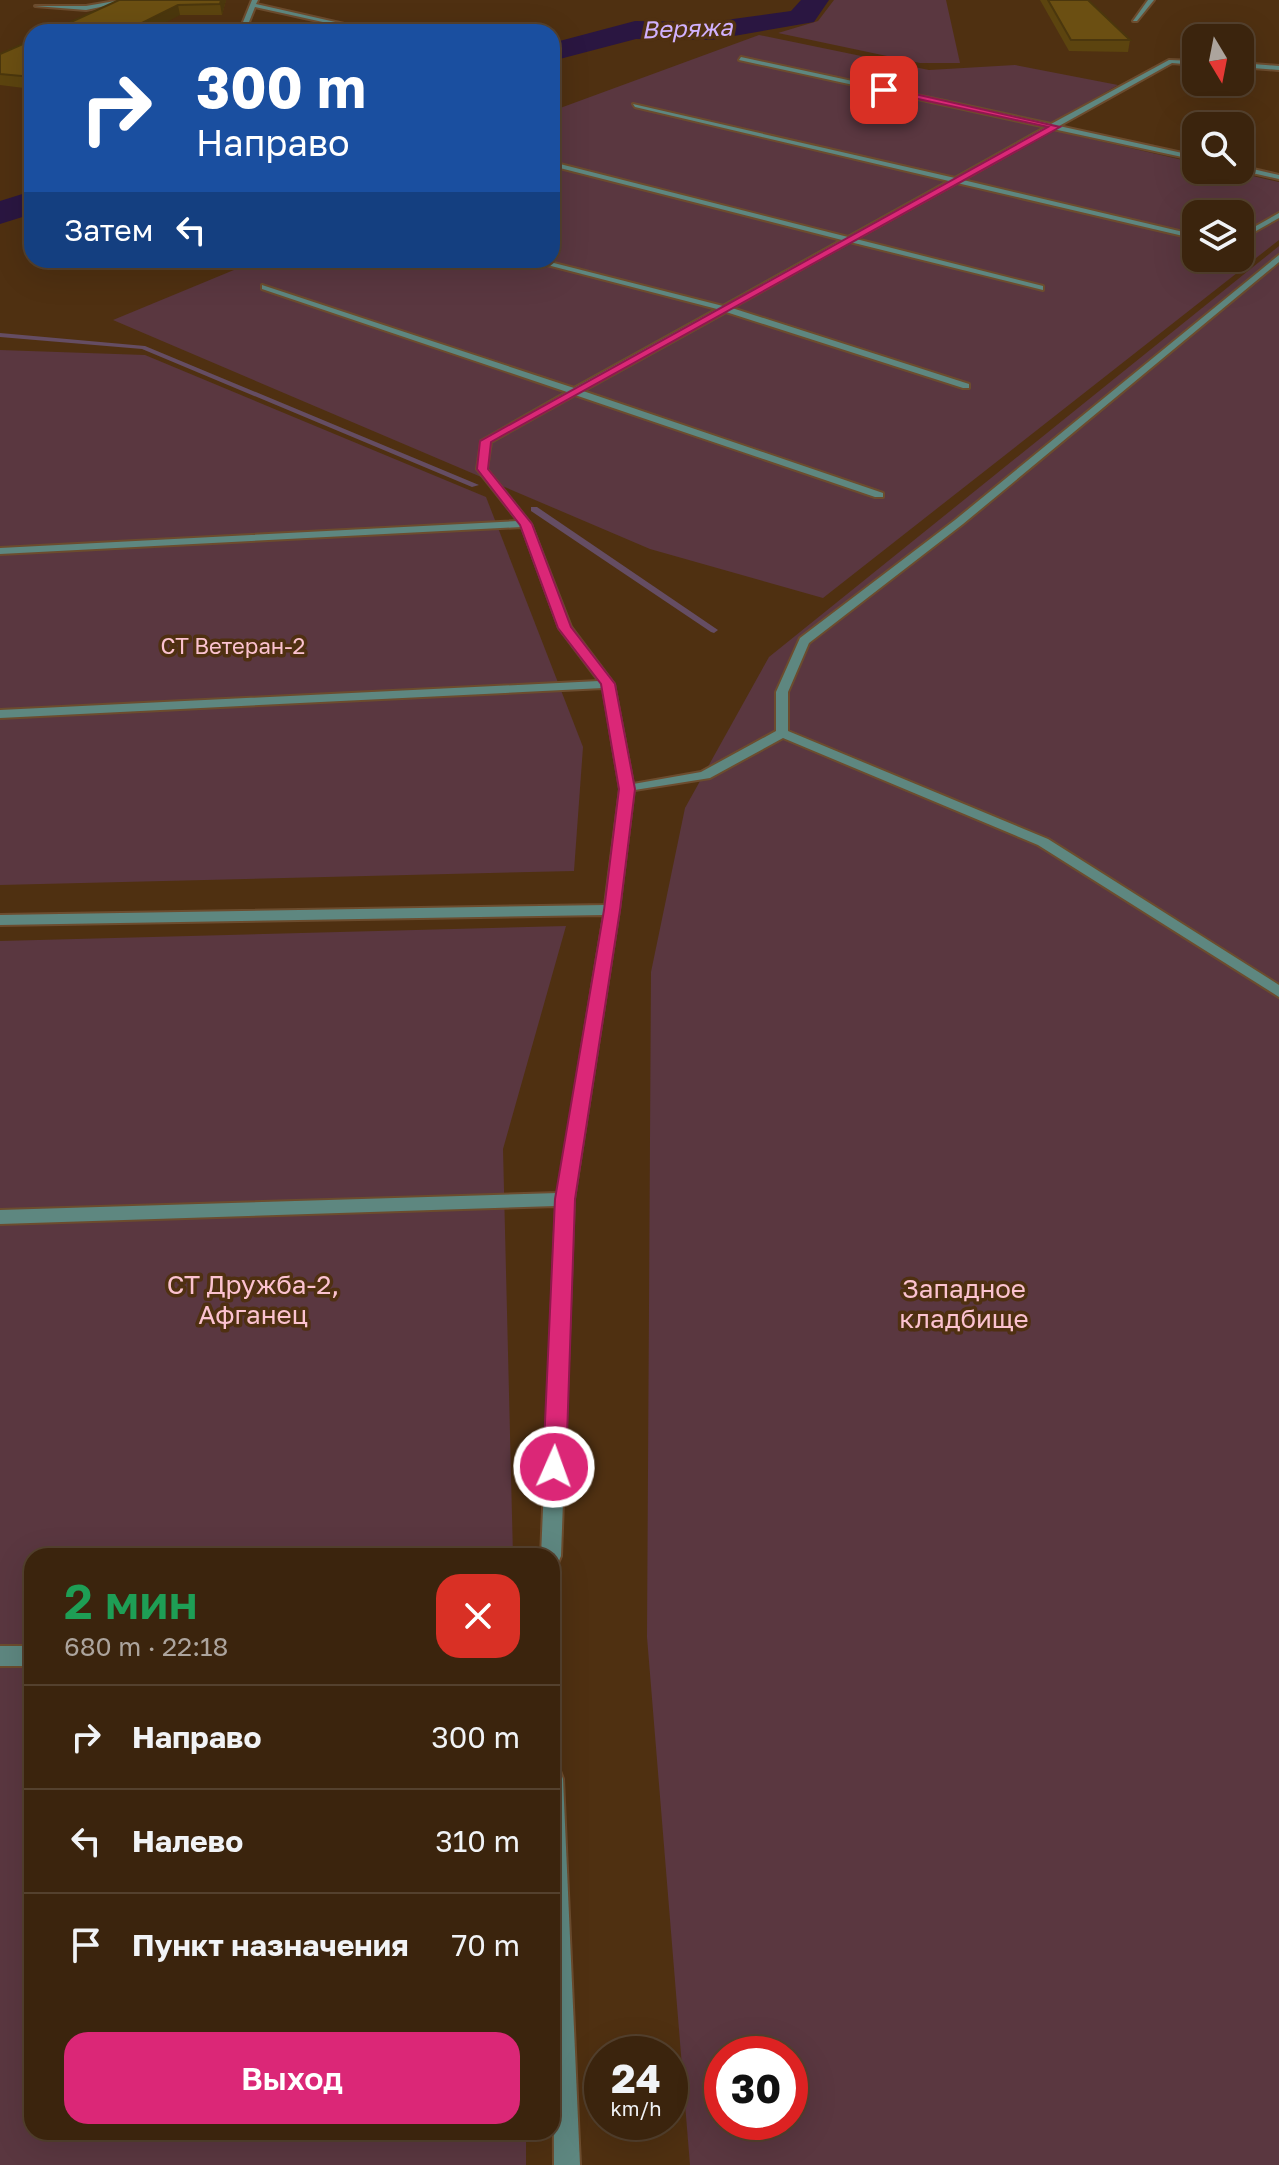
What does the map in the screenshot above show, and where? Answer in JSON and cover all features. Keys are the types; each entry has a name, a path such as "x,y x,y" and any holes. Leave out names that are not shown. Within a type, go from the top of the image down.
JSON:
{"street":[{"path":"38,6 86,8 131,0"},
{"path":"1135,20 1151,0"},
{"path":"245,24 254,3 342,24"},
{"path":"741,59 1182,155"},
{"path":"551,1548 565,1199 612,910 627,789 608,684 565,628 526,524 482,469 486,441 1171,61 1182,62"},
{"path":"1254,66 1279,68"},
{"path":"635,105 1182,234"},
{"path":"560,166 1040,288"},
{"path":"1254,171 1279,177"},
{"path":"1254,230 1279,215"},
{"path":"782,733 782,692 804,641 959,522 1279,258"},
{"path":"560,267 726,309 966,386"},
{"path":"265,287 879,495"},
{"path":"0,551 526,524"},
{"path":"0,714 608,684"},
{"path":"627,789 705,775 782,733"},
{"path":"782,733 1043,842 1279,992"},
{"path":"0,920 612,910"},
{"path":"0,1217 565,1199"},
{"path":"0,1656 24,1656"},
{"path":"560,1985 567,2165"}],"green space":[{"path":"834,0 946,0 960,63 920,63 778,33 818,21"},
{"path":"759,35 929,70 1015,65 1118,85 1043,128 1182,160 1182,184 1254,184 1254,176 1279,182 1279,240 1254,260 1254,200 1182,200 1182,272 1238,272 823,598 650,549 113,320 239,268 560,268 560,108"},
{"name":"Западное кладбище","path":"1279,246 1279,2165 690,2165 688,2036 679,2036 647,1637 651,972 685,808 769,657 1247,272 1254,272 1254,266"},
{"name":"СТ Ветеран-2","path":"0,350 145,355 486,497 583,747 574,871 0,885"},
{"name":"СТ Дружба-2, Афганец","path":"566,926 503,1149 513,1548 24,1548 24,2140 526,2140 526,2165 0,2165 0,941"}],"building":[{"path":"119,0 221,0 220,4 178,5 140,24 66,24"},
{"path":"1048,0 1088,0 1130,40 1071,40"},
{"path":"24,44 24,76 0,74 0,54"}],"waterway":[{"name":"Веряжа","path":"560,50 635,30 711,31 794,19 804,16 815,0"},
{"name":"Веряжа","path":"0,213 24,205"},
{"path":"0,335 143,347 475,485"},
{"path":"534,509 714,630"}],"route":[{"path":"554,1467 565,1199 612,910 627,789 608,684 565,628 526,524 482,469 486,441 1055,127 884,90"}]}
